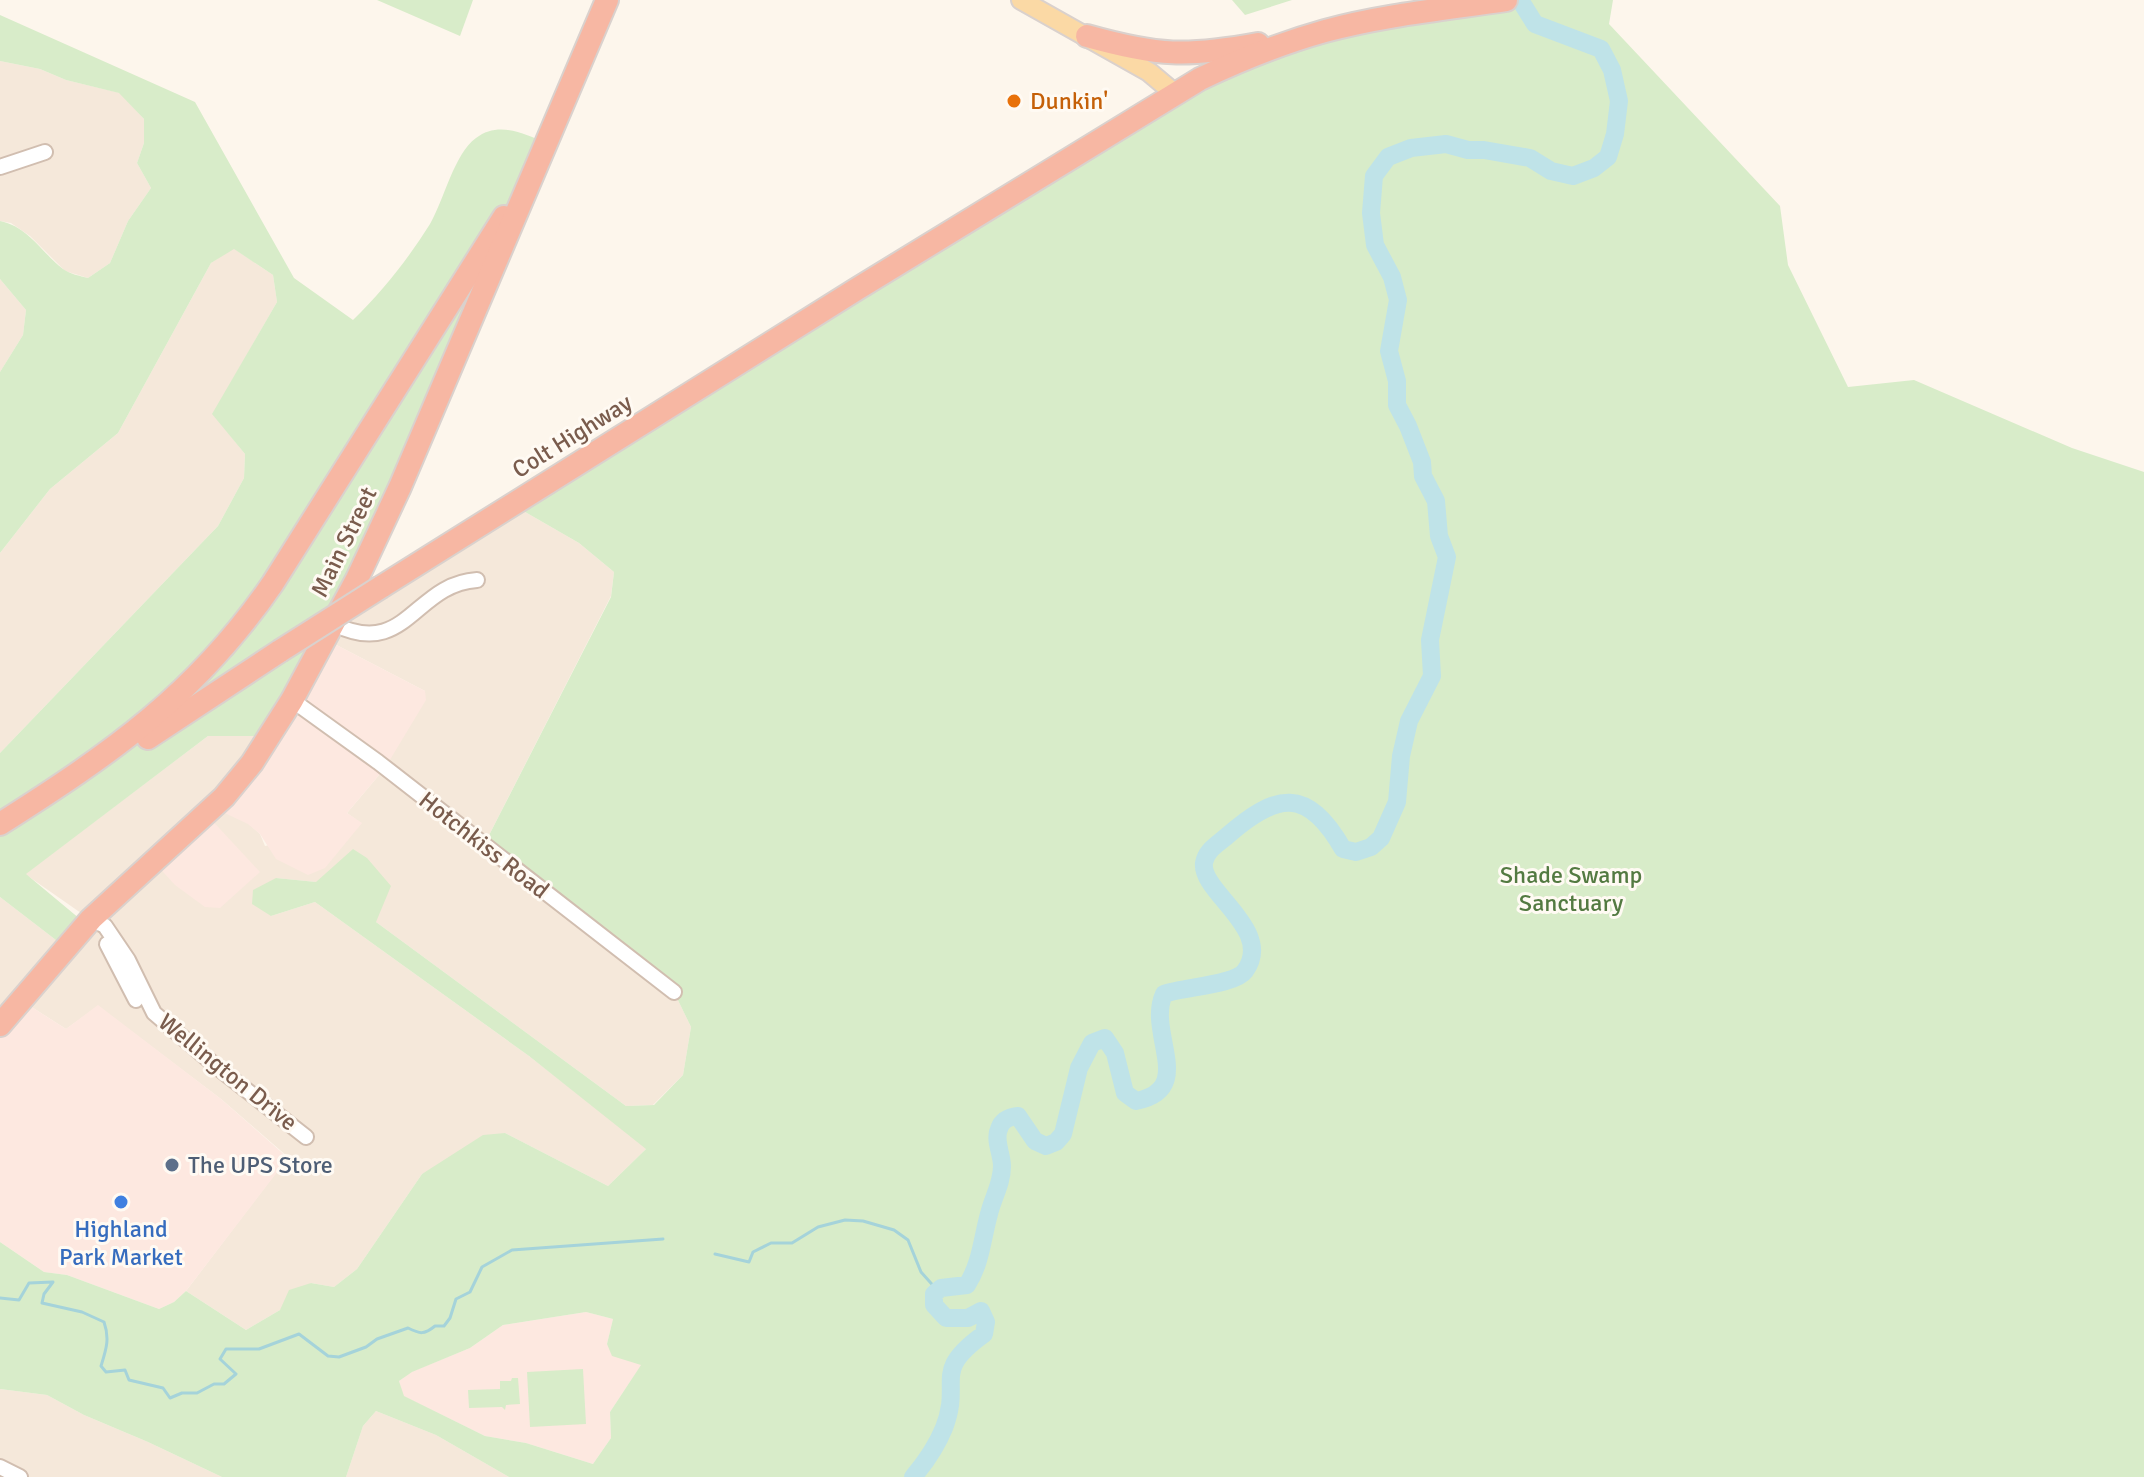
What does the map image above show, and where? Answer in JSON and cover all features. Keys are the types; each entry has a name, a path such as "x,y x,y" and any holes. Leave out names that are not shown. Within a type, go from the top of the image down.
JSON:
{"highway":[{"name":"Main Street","path":"0,1025 91,919 214,808 252,763 292,700 334,624 400,487 607,0"},
{"path":"1087,36 1151,53 1194,54 1400,15 1506,0"},
{"name":"Colt Highway","path":"0,824 84,780 381,587 1174,93 1247,58 1326,31"},
{"path":"0,824 151,720 241,627 273,583 464,280 546,143"}],"main road":[{"path":"1021,0 1149,72 1174,93"}],"street":[{"path":"0,167 45,152"},
{"path":"334,624 351,632 376,635 400,623 445,588 455,583 477,580"},
{"name":"Hotchkiss Road","path":"292,700 378,762 674,992"},
{"name":"Wellington Drive","path":"91,919 105,926 128,960 150,1008 217,1067 306,1137"},
{"path":"0,1467 20,1477"}],"shaded area":[{"path":"0,61 40,69 66,80 120,93 144,119 144,143 137,163 151,188 128,221 110,263 88,278 65,271 30,236 11,223 0,221"},
{"path":"233,248 273,275 277,302 213,414 245,454 244,478 218,526 0,753 0,553 50,489 118,433 211,263"},
{"path":"0,279 26,310 23,335 0,372"},
{"path":"513,505 579,543 614,572 611,596 484,845 674,992 691,1027 683,1075 653,1105 626,1106 376,922 316,882 276,878 271,916 315,902 529,1056 647,1148 608,1186 505,1133 422,1174 357,1269 334,1287 311,1283 280,1310 246,1330 186,1291 288,1157 221,1099 98,1006 66,1029 27,1004 91,920 25,874 208,736 270,736 248,823 260,834 265,846 361,823 347,813 385,768 425,691 325,639 357,579 381,587"},
{"path":"325,639 425,691 426,700 385,768 347,813 362,823 325,868 308,875 276,859 260,834 248,824 214,808"},
{"path":"207,815 260,872 220,908 205,907 175,885 154,862"},
{"path":"0,897 65,947 0,1013"},
{"path":"27,1004 66,1029 98,1005 221,1099 288,1158 186,1291 174,1302 159,1309 67,1275 44,1272 0,1242 0,1037"},
{"path":"586,1312 613,1319 607,1344 642,1364 610,1412 611,1438 593,1464 526,1443 485,1436 403,1396 399,1381 411,1372 470,1348 503,1325"},
{"path":"0,1389 47,1395 84,1415 222,1477 0,1477"},
{"path":"376,1411 436,1435 509,1477 346,1477 363,1426"}],"green space":[{"path":"377,0 473,0 460,36"},
{"path":"1232,0 1292,0 1245,15"},
{"name":"Shade Swamp Sanctuary","path":"1506,0 1613,0 1609,24 1780,206 1788,265 1848,387 1914,380 2072,448 2144,472 2144,1477 509,1477 436,1435 376,1411 363,1426 346,1477 222,1477 84,1415 47,1395 0,1389 0,1242 44,1272 67,1275 159,1309 174,1302 186,1291 246,1330 280,1310 289,1290 311,1283 334,1287 357,1269 422,1174 483,1135 505,1133 608,1186 646,1149 529,1056 315,902 271,916 252,904 253,890 276,878 316,882 353,849 367,858 391,886 376,922 626,1106 654,1105 683,1075 691,1027 674,992 484,845 611,597 614,572 579,543 513,505 1257,54","holes":["586,1312 613,1319 607,1344 612,1356 641,1365 610,1412 611,1438 593,1464 526,1443 485,1436 404,1396 399,1381 412,1372 470,1348 503,1325"]},
{"path":"0,15 195,102 294,278 353,320 385,286 422,237 468,145 484,133 502,129 546,143 488,282 270,736 208,736 26,874 86,924 65,947 0,897 0,753 218,526 244,478 245,454 212,414 277,302 273,275 234,249 211,263 118,433 50,489 0,553 0,372 23,335 26,310 0,279 0,221 27,234 63,269 88,278 110,263 128,221 151,188 137,163 144,143 144,119 119,93 66,80 40,69 0,61"},
{"path":"583,1369 586,1424 530,1427 527,1372"},
{"path":"518,1378 520,1404 506,1405 505,1410 502,1407 469,1408 468,1390 500,1389 500,1381 511,1381"}],"waterway":[{"path":"913,1477 944,1428 951,1398 953,1368 968,1347 984,1334 986,1322 981,1311 968,1318 946,1318 934,1305 934,1294 941,1288 967,1285 975,1268 1001,1179 1002,1161 997,1138 1002,1123 1018,1116 1035,1141 1046,1146 1056,1142 1063,1134 1079,1068 1092,1043 1105,1038 1115,1053 1125,1093 1136,1101 1154,1095 1164,1085 1167,1072 1160,1009 1164,994 1231,980 1245,971 1252,956 1251,941 1244,926 1206,874 1204,863 1213,848 1261,811 1290,803 1317,814 1343,849 1356,852 1371,847 1381,838 1397,802 1401,756 1409,721 1432,676 1430,640 1447,557 1439,536 1436,501 1423,476 1422,462 1397,405 1397,381 1389,351 1398,300 1392,277 1375,245 1371,213 1374,176 1388,157 1411,148 1446,144 1530,158 1551,171 1573,176 1594,168 1608,157 1615,134 1619,101 1612,70 1601,49 1535,24 1520,0"},
{"path":"715,1254 749,1262 753,1252 771,1243 792,1243 818,1227 845,1220 863,1221 894,1230 908,1240 921,1272 938,1291"},
{"path":"0,1298 19,1300 29,1283 53,1282 44,1294 42,1303 82,1312 104,1322 107,1339 101,1366 106,1372 125,1370 129,1380 163,1388 170,1398 182,1393 197,1393 214,1384 224,1384 236,1374 220,1359 226,1349 259,1349 299,1334 328,1356 339,1357 408,1328 422,1333 435,1326 444,1326 456,1299 470,1292 482,1267 512,1250 663,1239"}],"place":[{"name":"Dunkin'","path":"1014,101"},
{"name":"The UPS Store","path":"172,1165"},
{"name":"Highland Park Market","path":"121,1202"}]}
